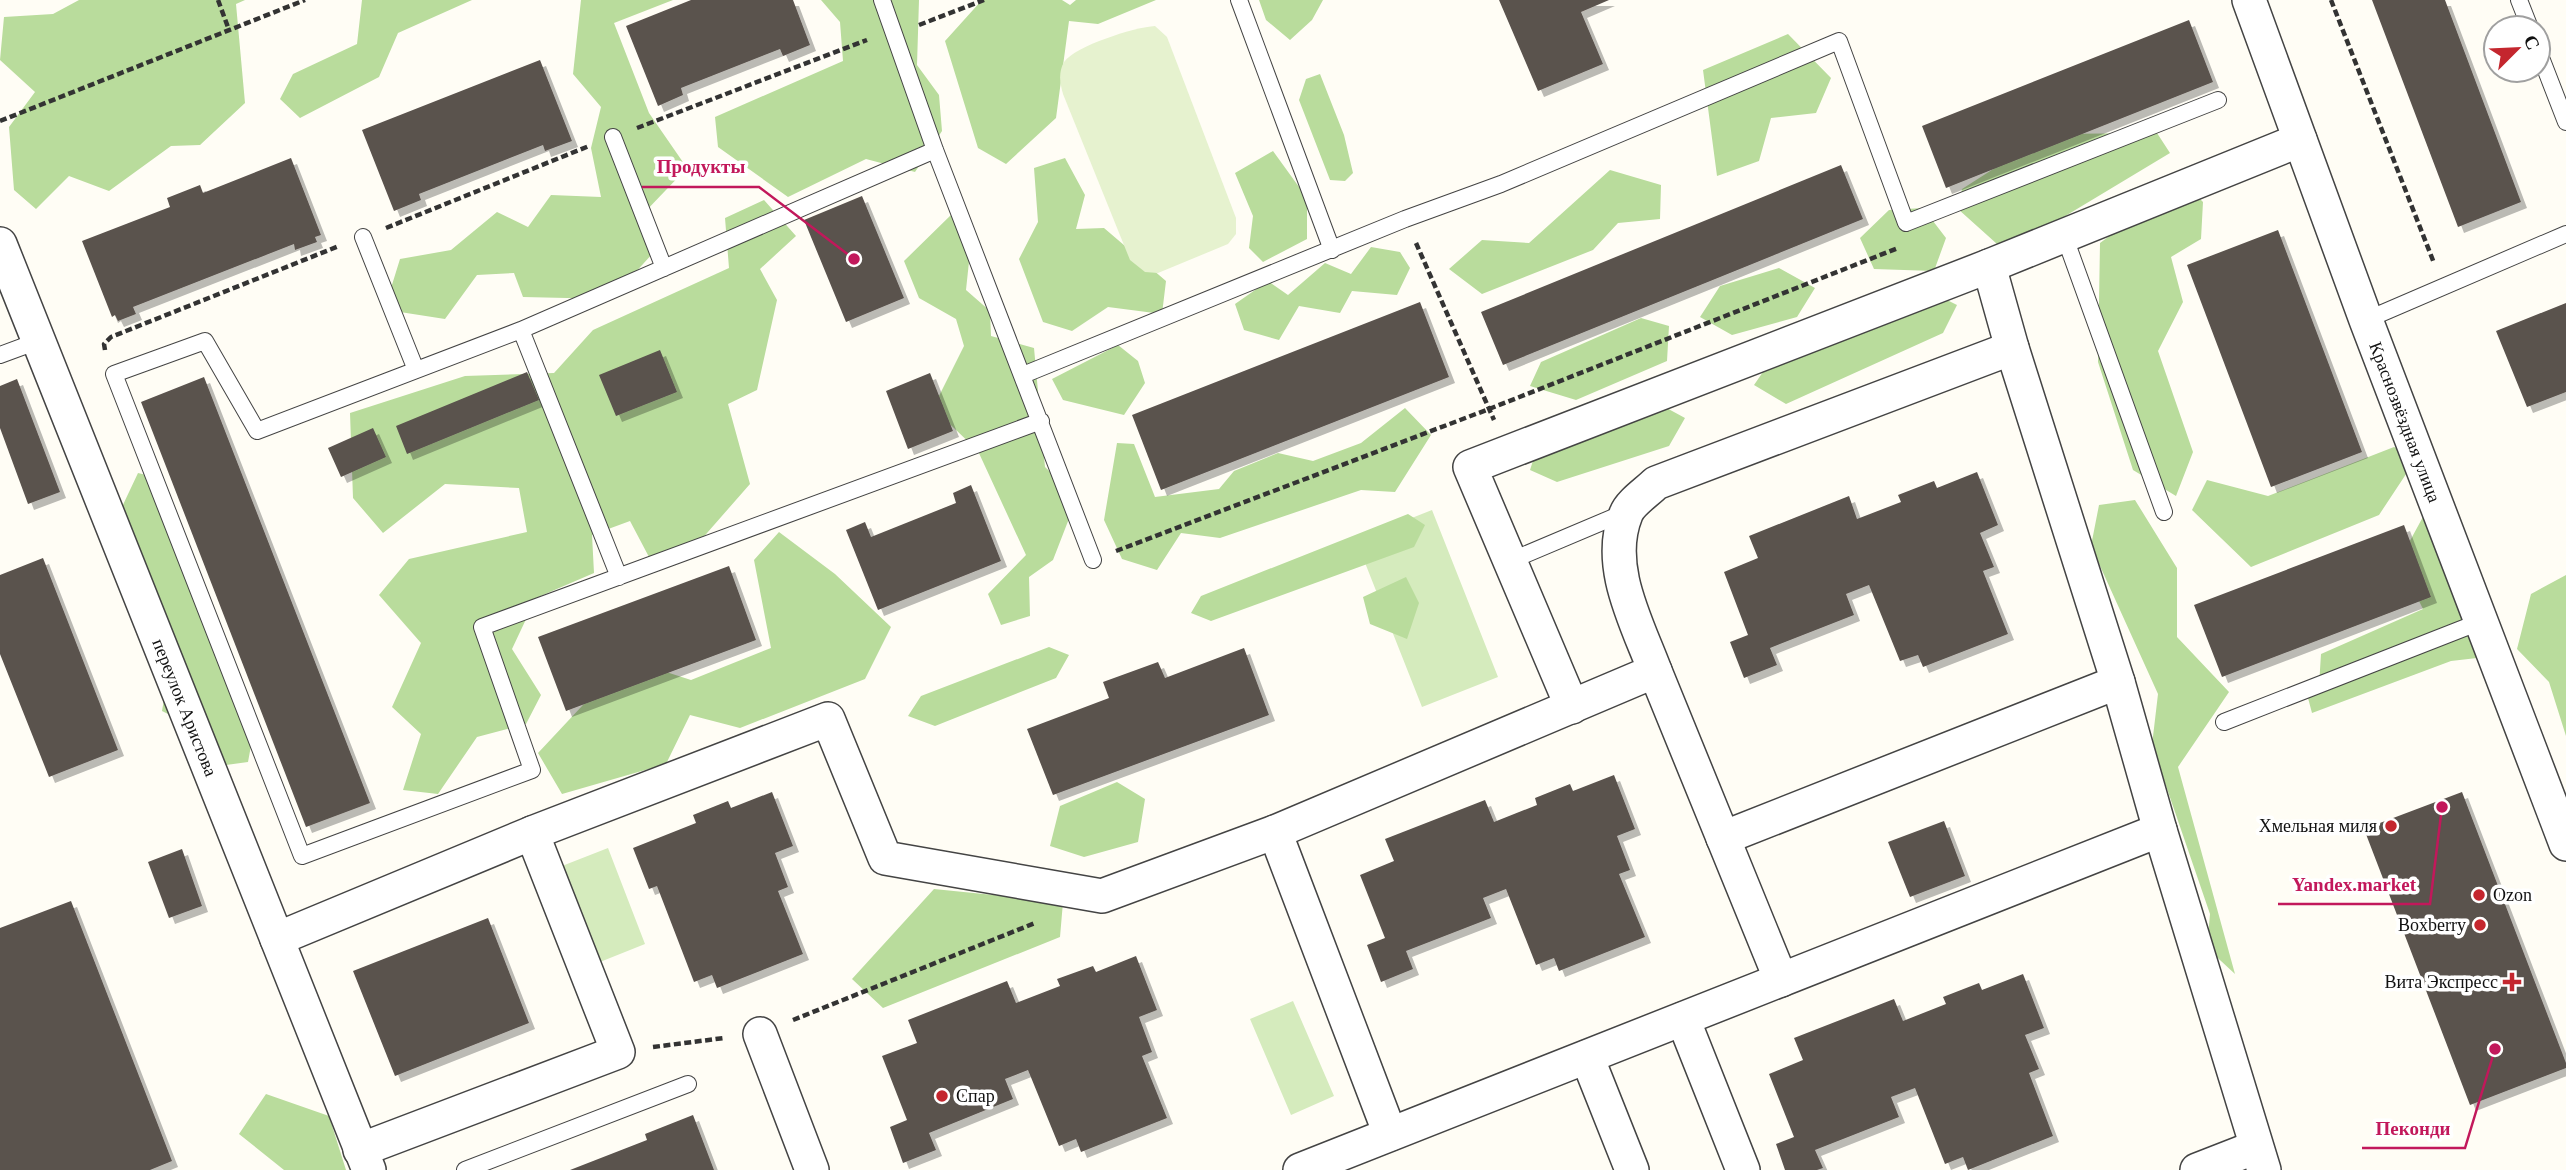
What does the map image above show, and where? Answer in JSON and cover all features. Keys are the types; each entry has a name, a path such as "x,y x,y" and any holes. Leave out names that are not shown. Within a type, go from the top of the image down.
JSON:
{"street":[{"name":"Краснозвёздная улица","path":"2249,0 2366,320 2566,844"},
{"path":"1572,707 1470,467 1990,266 2300,140"},
{"name":"переулок Аристова","path":"0,244 364,1160"},
{"path":"1990,266 2012,348 2118,681 2160,830 2260,1158 2197,1170"},
{"path":"1781,980 1627,596 1618,557 1626,512 1656,483 2012,348"},
{"path":"276,939 532,833 828,719 886,858 1102,896 1275,832 1655,671"},
{"path":"1723,838 2118,681"},
{"path":"1300,1170 2160,830"},
{"path":"1275,832 1390,1134"},
{"path":"364,1160 618,1052 532,833"},
{"path":"1683,1019 1743,1170"},
{"path":"760,1034 812,1170"},
{"path":"1587,1057 1632,1170"}],"lane":[{"path":"882,0 935,150 1093,560"},
{"path":"1239,0 1332,250"},
{"path":"1023,375 1405,219 1501,184 1839,41 1906,223 2218,100"},
{"path":"2551,84 2566,122"},
{"path":"613,137 664,268"},
{"path":"935,150 521,330 257,431 205,341 114,374 302,856 532,770 482,628 1041,421"},
{"path":"2366,320 2566,234"},
{"path":"2064,235 2164,512"},
{"path":"363,237 416,370"},
{"path":"521,330 619,577"},
{"path":"0,355 38,341"},
{"path":"1510,561 1626,512"},
{"path":"2224,722 2482,621"},
{"path":"465,1170 688,1084"}],"path":[{"path":"218,0 229,30"},
{"path":"0,121 305,0"},
{"path":"111,337 863,40 895,34 984,0"},
{"path":"2330,0 2443,286"},
{"path":"1405,219 1506,452"},
{"path":"1093,560 1905,246"},
{"path":"618,1052 760,1034 1039,922"}],"green space":[{"path":"79,0 245,0 236,4 245,103 200,145 171,146 109,191 69,176 36,209 14,190 9,127 35,92 0,60 4,17 53,14"},
{"path":"362,0 472,0 398,33 379,77 300,118 280,99 293,74 357,44"},
{"path":"581,0 673,0 614,23 649,113 687,168 643,214 654,252 611,299 523,297 514,273 477,275 445,319 400,312 391,288 400,259 451,250 497,212 528,227 551,195 601,197 591,148 601,107 573,74"},
{"path":"821,0 919,0 917,65 939,95 942,131 915,172 866,159 788,197 718,147 715,117 843,61 840,22"},
{"path":"982,0 1062,0 1070,5 1076,0 1156,0 1098,24 1069,21 1056,118 1006,164 978,148 945,41"},
{"path":"1259,0 1323,0 1312,20 1290,40 1266,20"},
{"path":"1155,26 1167,37 1236,218 1236,234 1228,244 1158,273 1145,272 1130,260 1063,94 1060,78 1064,62 1080,50 1120,34"},
{"path":"1788,34 1831,78 1816,113 1771,118 1759,161 1717,176 1703,70"},
{"path":"1320,74 1344,135 1353,173 1345,181 1330,180 1299,100 1306,79"},
{"path":"2157,133 2170,153 2057,221 1997,244 1958,209 1962,189 2048,134"},
{"path":"1273,151 1307,198 1307,239 1263,262 1249,248 1253,216 1235,173"},
{"path":"1065,158 1085,195 1076,229 1104,228 1166,281 1162,314 1108,307 1072,331 1043,322 1019,259 1038,222 1034,168"},
{"path":"1610,170 1661,185 1660,219 1618,223 1593,250 1482,294 1449,269 1482,240 1529,243"},
{"path":"2183,182 2203,202 2201,239 2171,257 2183,302 2158,351 2193,452 2176,496 2133,470 2098,362 2100,243"},
{"path":"764,200 796,236 760,269 777,300 757,390 728,404 750,484 700,541 649,557 630,521 592,535 594,573 536,598 512,649 541,695 526,724 477,737 438,794 403,790 421,734 392,707 421,643 379,595 409,559 527,532 519,488 445,484 383,533 353,498 350,413 465,376 554,373 593,330 729,268 725,218"},
{"path":"1923,208 1946,238 1934,271 1874,269 1860,238 1889,210"},
{"path":"953,213 973,224 966,290 990,311 991,336 1034,348 1045,467 1077,498 1053,560 1029,577 1030,616 1001,625 988,594 1026,555 978,451 933,408 964,346 956,319 919,298 904,261"},
{"path":"1371,247 1400,252 1410,268 1397,295 1352,291 1340,313 1299,306 1279,340 1244,330 1235,304 1268,281 1288,295 1325,263 1351,274"},
{"path":"1779,268 1815,288 1797,317 1732,335 1700,317 1720,286"},
{"path":"1921,287 1957,305 1943,333 1786,404 1754,385 1792,330"},
{"path":"1641,318 1669,326 1667,361 1576,400 1530,386 1541,362"},
{"path":"1118,345 1138,361 1145,383 1124,415 1063,400 1052,379"},
{"path":"1639,393 1685,418 1669,446 1557,482 1530,470 1542,433"},
{"path":"1405,408 1431,435 1395,492 1361,490 1220,538 1181,533 1157,570 1122,559 1104,520 1117,443 1134,444 1155,497 1219,489 1234,471 1278,453 1313,461 1361,443"},
{"path":"2394,447 2416,459 2379,515 2251,567 2192,510 2207,480 2268,496"},
{"path":"138,473 163,479 256,718 248,762 226,765 198,729 162,711 173,646 121,509"},
{"path":"2135,500 2177,568 2177,637 2229,692 2178,767 2235,974 2207,948 2210,914 2152,745 2158,694 2091,546 2099,505"},
{"path":"1432,510 1498,677 1422,707 1356,540"},
{"path":"1408,514 1425,525 1414,547 1211,621 1191,613 1201,596"},
{"path":"2424,515 2472,565 2477,658 2451,661 2312,713 2308,698 2319,686 2321,654 2423,609 2399,561"},
{"path":"779,532 835,574 891,627 865,679 740,728 690,715 666,764 562,794 538,753 626,659 691,680 771,648 754,560"},
{"path":"2566,575 2566,736 2549,682 2517,649 2531,594"},
{"path":"1406,577 1419,603 1407,639 1370,624 1363,597"},
{"path":"1049,647 1069,655 1056,678 935,726 908,716 921,696"},
{"path":"1117,782 1145,799 1138,842 1084,857 1050,846 1060,806"},
{"path":"608,848 645,944 600,962 562,866"},
{"path":"934,889 1063,902 1060,937 883,1008 852,979"},
{"path":"1293,1001 1334,1096 1291,1115 1250,1019"},
{"path":"266,1094 329,1116 346,1170 284,1170 239,1134"}],"building":[{"path":"691,0 793,0 810,45 783,56 780,49 681,88 683,95 658,106 626,26"},
{"path":"1499,0 1609,0 1581,12 1603,64 1538,91"},
{"path":"2372,0 2445,0 2521,202 2458,227"},
{"path":"2189,20 2213,82 1946,188 1922,126"},
{"path":"540,60 572,141 545,151 543,145 419,194 421,200 394,211 362,130"},
{"path":"291,158 321,235 315,237 317,242 295,250 294,244 133,307 136,314 118,321 115,315 112,317 82,241 170,207 167,198 200,185 203,193"},
{"path":"1841,165 1863,219 1503,365 1481,312"},
{"path":"862,196 904,298 846,322 804,220"},
{"path":"2278,230 2362,452 2271,487 2187,265"},
{"path":"1420,302 1449,377 1161,490 1132,415"},
{"path":"2566,303 2566,392 2527,407 2496,331"},
{"path":"660,350 677,392 616,416 599,375"},
{"path":"527,372 539,400 407,454 396,426"},
{"path":"930,373 953,431 908,449 886,391"},
{"path":"204,377 370,803 306,827 141,402"},
{"path":"17,379 60,492 28,504 0,428 0,386"},
{"path":"373,428 386,457 341,477 328,448"},
{"path":"1977,472 1998,525 1980,533 1994,567 1983,571 2008,634 1923,667 1918,655 1900,661 1869,585 1846,594 1854,615 1770,648 1777,665 1744,678 1730,642 1748,635 1724,572 1758,558 1749,536 1849,496 1857,519 1901,502 1898,495 1934,481 1937,488"},
{"path":"971,485 1001,561 878,610 846,530 865,522 871,537 956,503 953,493"},
{"path":"2404,525 2431,597 2222,677 2194,605"},
{"path":"43,558 118,750 49,777 0,654 0,575"},
{"path":"729,566 756,640 566,711 538,637"},
{"path":"1244,648 1269,715 1053,795 1027,729 1109,698 1103,682 1158,662 1165,678"},
{"path":"1614,775 1635,829 1617,836 1630,870 1619,874 1645,937 1559,971 1554,958 1536,965 1506,889 1483,898 1491,918 1406,951 1413,969 1381,982 1367,945 1385,938 1360,875 1394,861 1385,839 1485,800 1494,822 1537,805 1535,798 1570,784 1573,791"},
{"path":"772,792 793,846 775,853 788,887 778,891 803,954 717,988 712,975 694,982 657,886 649,889 633,848 696,823 693,815 728,801 731,808"},
{"path":"2462,792 2566,1063 2566,1068 2470,1105 2364,829"},
{"path":"1944,821 1965,876 1910,897 1888,842"},
{"path":"182,849 202,906 169,918 148,862"},
{"path":"71,901 172,1161 150,1170 0,1170 0,928"},
{"path":"488,918 529,1023 395,1076 353,971"},
{"path":"1136,956 1157,1010 1139,1017 1152,1052 1142,1056 1167,1118 1081,1152 1076,1139 1059,1146 1028,1070 1005,1079 1013,1099 929,1133 936,1150 903,1163 890,1127 907,1120 882,1056 917,1043 908,1020 1007,981 1016,1003 1060,986 1057,979 1093,966 1096,972"},
{"path":"2023,974 2044,1028 2025,1035 2039,1069 2029,1073 2053,1136 1968,1170 1963,1157 1945,1164 1915,1088 1891,1097 1899,1117 1815,1150 1823,1168 1785,1170 1776,1144 1794,1137 1769,1074 1803,1060 1794,1038 1894,999 1903,1021 1946,1004 1943,997 1979,983 1982,990"},
{"path":"693,1115 714,1170 570,1170 647,1140 645,1134"}],"place":[{"name":"Продукты","path":"854,259"},
{"name":"Yandex.market","path":"2442,807"},
{"name":"Хмельная миля","path":"2391,826"},
{"name":"Ozon","path":"2479,895"},
{"name":"Boxberry","path":"2480,925"},
{"name":"Вита Экспресс","path":"2512,982"},
{"name":"Пеконди","path":"2495,1049"},
{"name":"Спар","path":"942,1096"}]}
